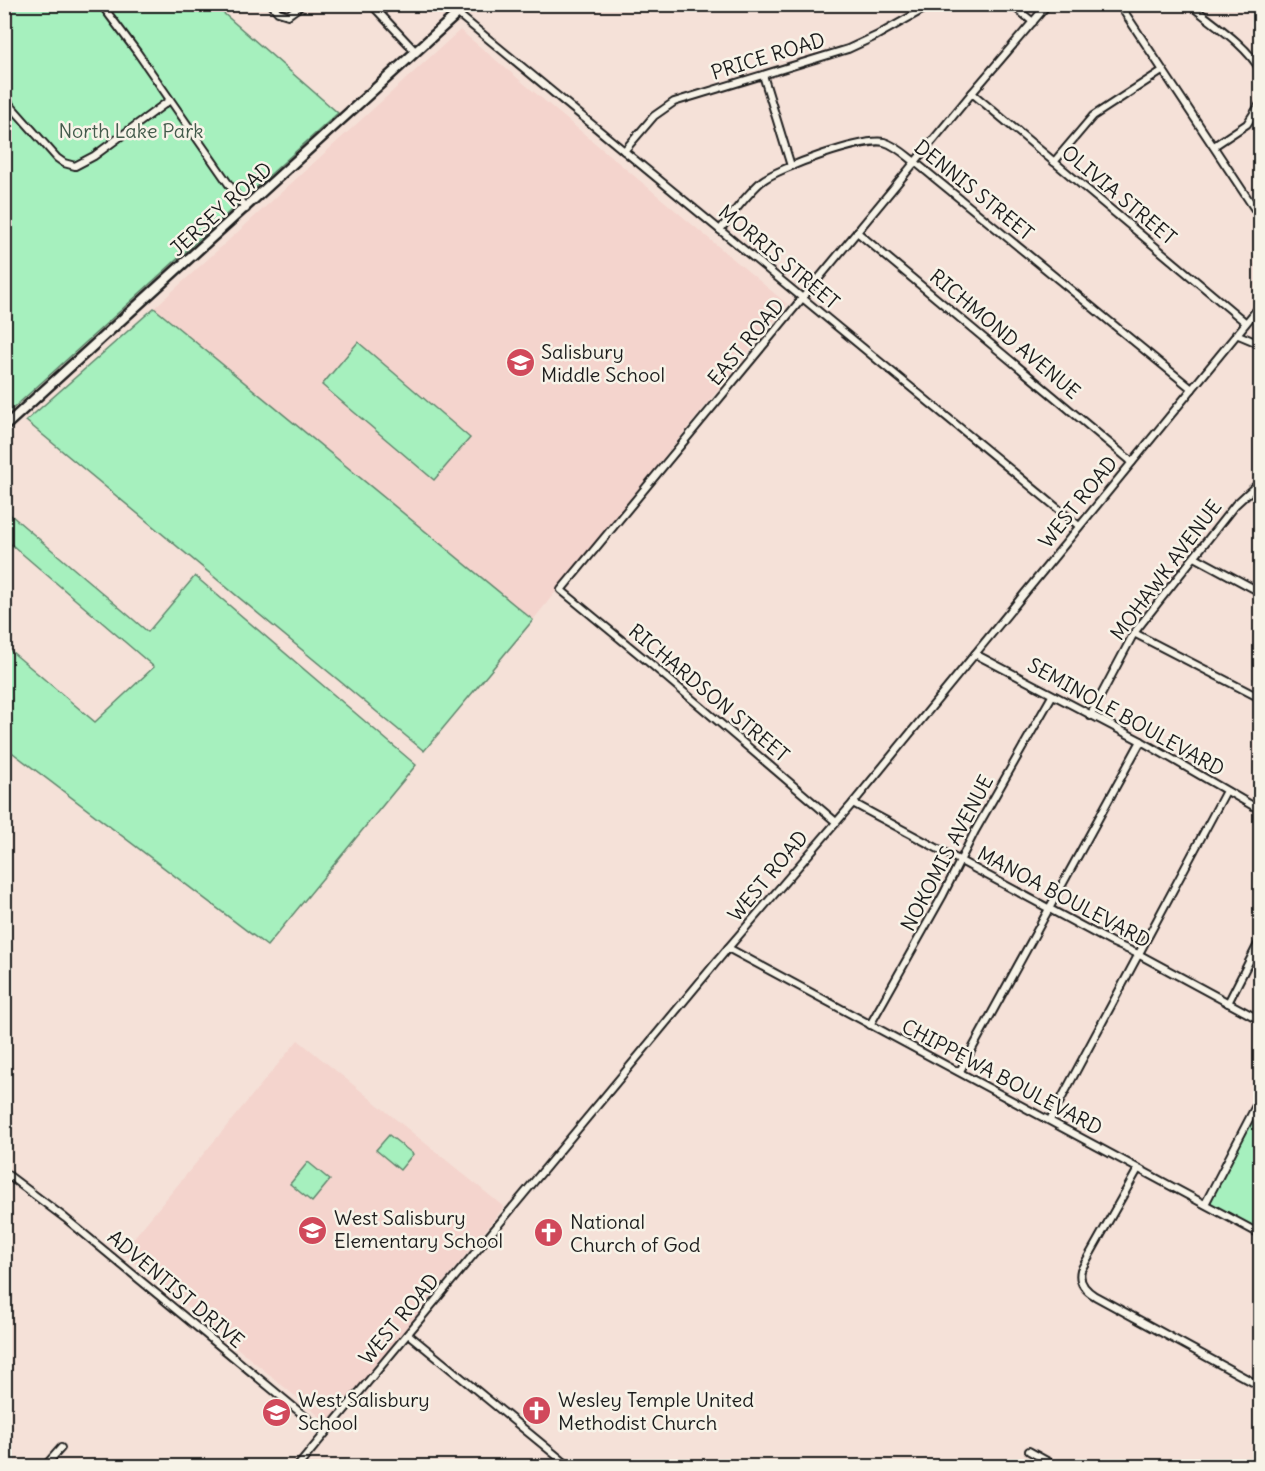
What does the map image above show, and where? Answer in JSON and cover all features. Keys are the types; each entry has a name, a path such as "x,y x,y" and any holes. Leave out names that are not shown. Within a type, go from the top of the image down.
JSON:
{"street":[{"path":"100,4 246,209"},
{"path":"271,4 278,12 288,15 303,4"},
{"path":"371,4 416,52"},
{"name":"PRICE ROAD","path":"624,151 645,125 664,107 689,96 861,44 933,4"},
{"path":"1011,4 1033,22"},
{"name":"EAST ROAD","path":"561,590 1048,4"},
{"path":"1119,4 1260,217"},
{"path":"1189,4 1245,50 1260,70"},
{"name":"JERSEY ROAD","path":"4,427 468,5"},
{"name":"MORRIS STREET","path":"458,14 1079,526"},
{"path":"1054,162 1093,116 1162,71"},
{"path":"763,75 790,166"},
{"name":"OLIVIA STREET","path":"972,93 1245,322"},
{"path":"4,98 57,158 75,166 94,156 170,100"},
{"path":"1214,146 1247,124 1260,104"},
{"name":"DENNIS STREET","path":"720,230 762,181 773,173 865,142 883,141 915,162 1192,389"},
{"name":"RICHMOND AVENUE","path":"857,232 1132,462"},
{"name":"WEST ROAD","path":"298,1467 728,948 853,803 1260,306"},
{"path":"1236,334 1260,344"},
{"name":"MOHAWK AVENUE","path":"1090,716 1134,633 1235,505 1260,482"},
{"path":"1195,557 1260,592"},
{"name":"RICHARDSON STREET","path":"561,590 836,822"},
{"path":"1134,633 1260,698"},
{"name":"SEMINOLE BOULEVARD","path":"975,654 1141,741 1260,810"},
{"name":"NOKOMIS AVENUE","path":"870,1025 902,972 960,861 1052,696"},
{"path":"960,1071 1141,741"},
{"path":"1050,1120 1226,791"},
{"name":"MANOA BOULEVARD","path":"853,803 1260,1020"},
{"path":"1228,1003 1260,940"},
{"name":"CHIPPEWA BOULEVARD","path":"728,948 1260,1234"},
{"path":"1205,1204 1260,1098"},
{"path":"1138,1169 1081,1270 1081,1281 1088,1292 1260,1386"},
{"name":"ADVENTIST DRIVE","path":"4,1172 65,1218 325,1433"},
{"path":"408,1334 568,1467"},
{"path":"45,1467 61,1448"},
{"path":"1029,1452 1056,1467"}],"shaded area":[{"name":"Salisbury Middle School","path":"460,30 787,304 533,620 154,308"},
{"name":"West Salisbury Elementary School","path":"298,1040 504,1207 328,1421 325,1421 122,1252"}],"green space":[{"name":"North Lake Park","path":"4,5 214,5 338,113 8,413 4,408"},
{"path":"154,308 533,620 424,751 26,421"},
{"path":"358,342 470,438 434,480 322,385"},
{"path":"5,510 148,632 195,576 416,765 267,946 5,747 5,646 95,722 154,667 5,539"},
{"path":"1260,1098 1260,1234 1205,1204"},
{"path":"389,1135 413,1154 400,1170 376,1150"},
{"path":"308,1162 330,1180 312,1202 290,1184"}],"place":[{"name":"Salisbury Middle School","path":"520,363"},
{"name":"West Salisbury Elementary School","path":"313,1230"},
{"name":"National Church of God","path":"549,1233"},
{"name":"Wesley Temple United Methodist Church","path":"537,1411"},
{"name":"West Salisbury School","path":"277,1412"}]}
